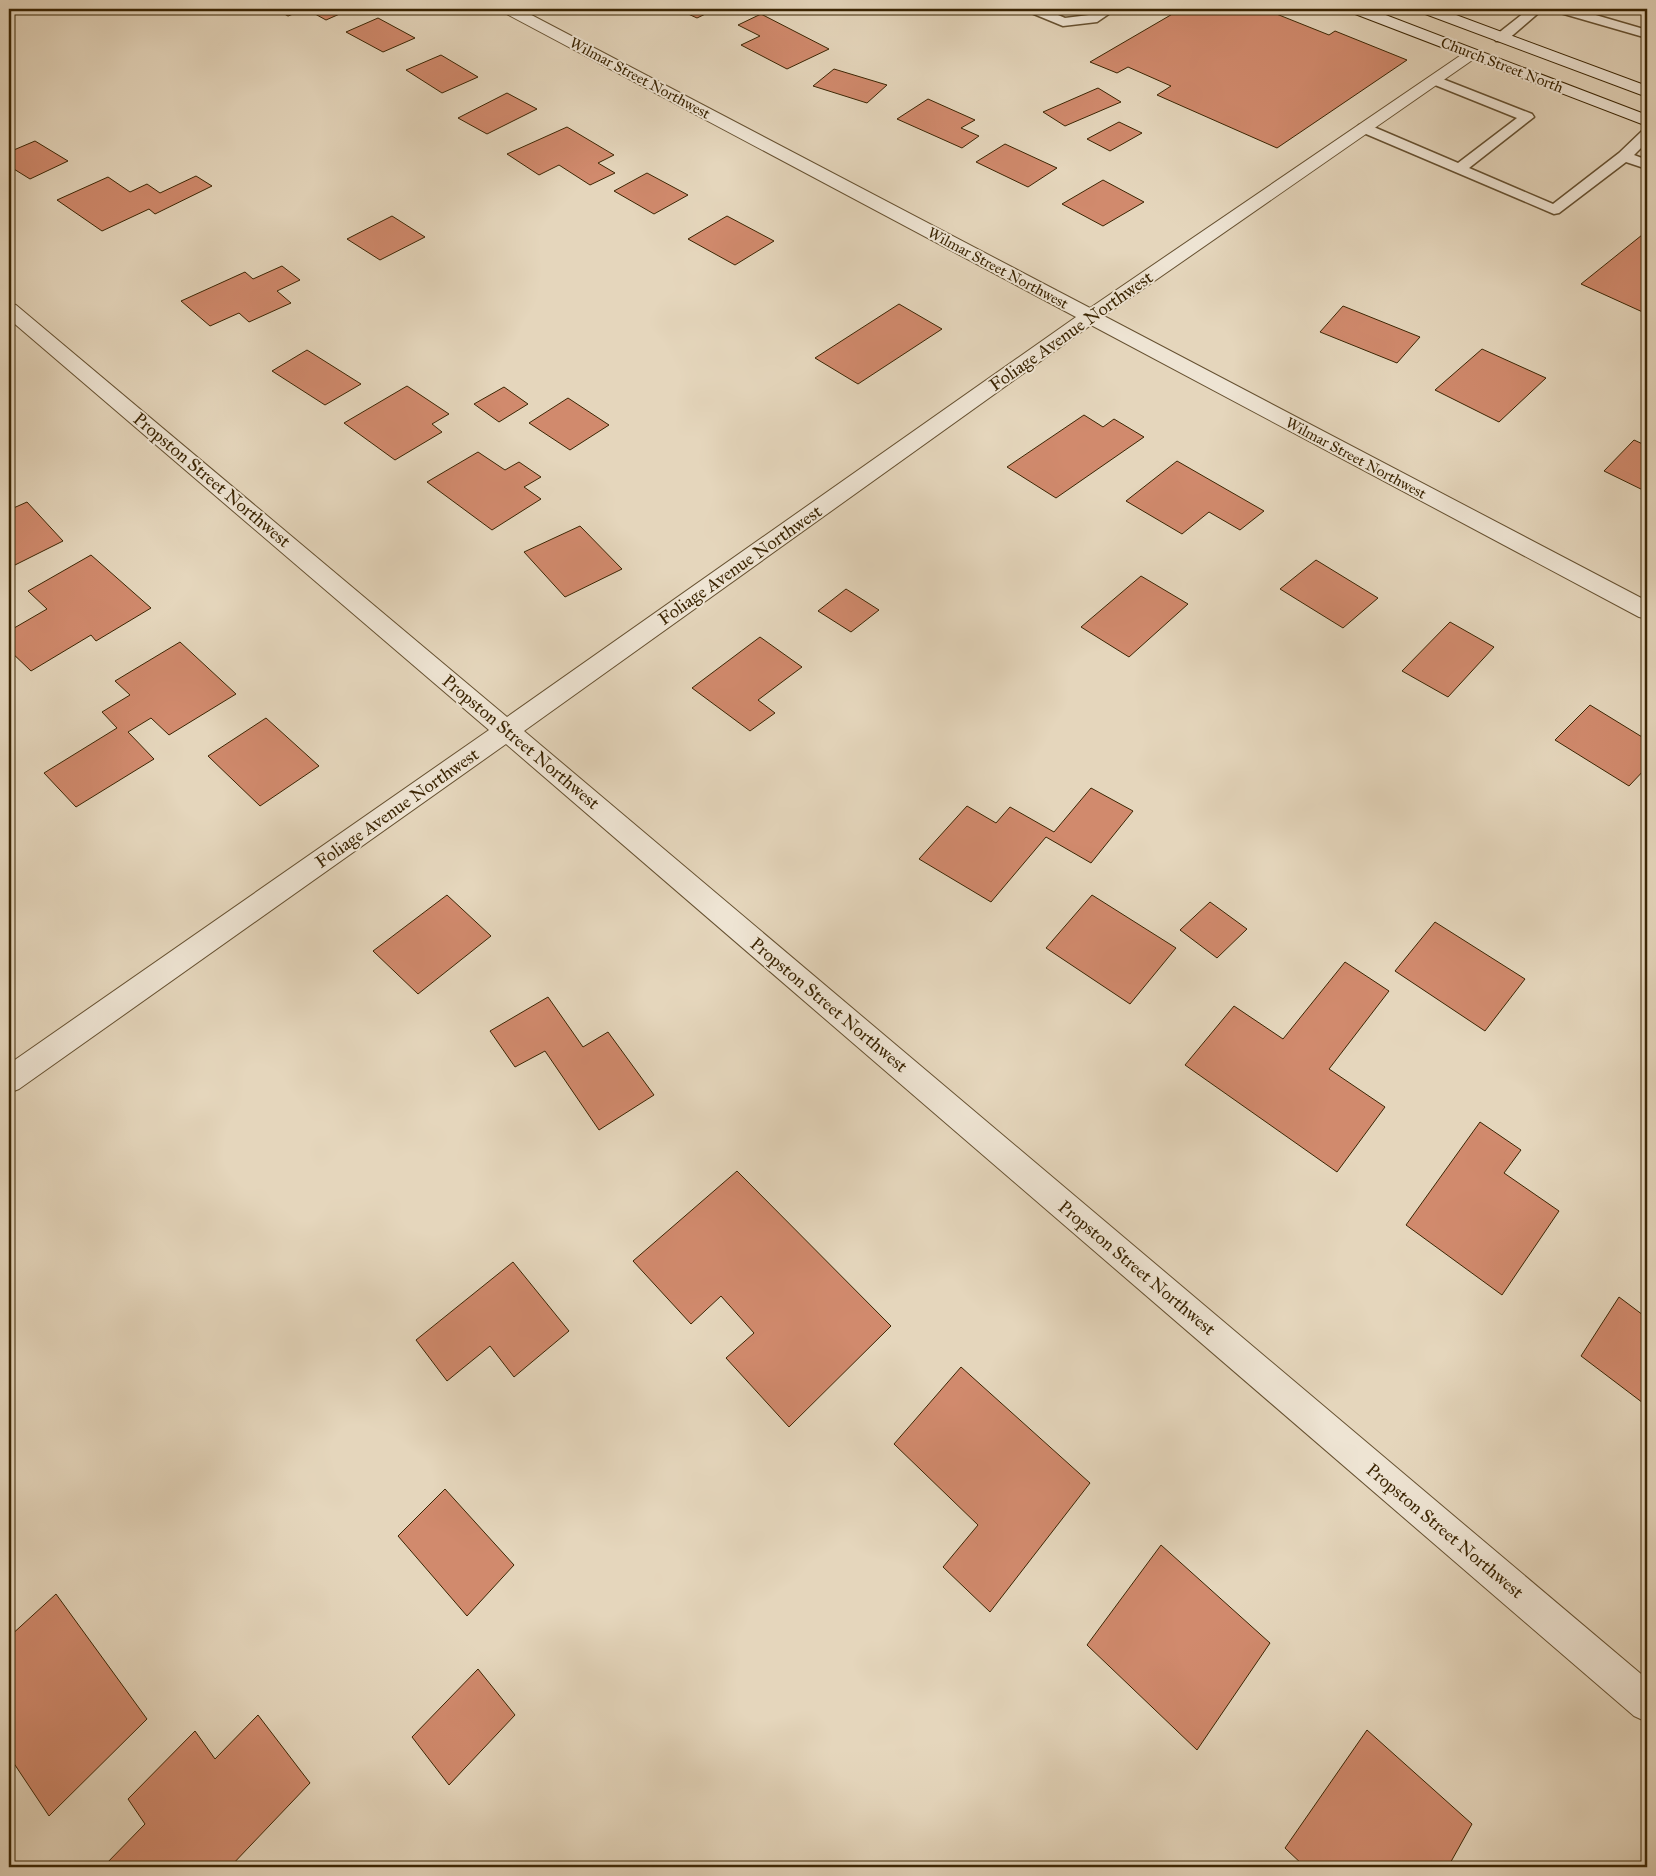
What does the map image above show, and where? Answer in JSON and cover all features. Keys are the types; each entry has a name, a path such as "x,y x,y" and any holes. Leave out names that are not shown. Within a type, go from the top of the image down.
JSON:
{"street":[{"name":"Wilmar Street Northwest","path":"509,9 1647,611"},
{"name":"Church Street North","path":"1356,9 1647,121"},
{"name":"Church Street North","path":"1426,9 1647,92"},
{"name":"Foliage Avenue Northwest","path":"9,1080 507,731 1090,316 1473,54"},
{"name":"Propston Street Northwest","path":"9,309 1647,1703"}],"lane":[{"path":"1034,9 1064,22 1092,19 1110,9"},
{"path":"1501,38 1537,9"},
{"path":"1562,9 1647,34"},
{"path":"1435,80 1526,117 1459,169"},
{"path":"1364,128 1554,210 1624,156 1647,134"},
{"path":"1624,156 1647,165"}],"building":[{"path":"275,9 306,9 288,16"},
{"path":"306,9 351,9 326,20"},
{"path":"677,9 716,9 697,18"},
{"path":"1181,9 1264,9 1329,35 1335,31 1407,60 1277,148 1157,95 1171,86 1128,67 1117,73 1090,62"},
{"path":"1620,9 1647,9 1647,14"},
{"path":"761,14 829,49 787,69 741,45 760,36 738,25"},
{"path":"378,18 415,38 383,52 346,32"},
{"path":"441,55 478,77 442,93 406,70"},
{"path":"834,69 887,85 867,103 813,86"},
{"path":"1098,88 1121,102 1065,126 1043,112"},
{"path":"507,93 537,109 487,134 458,118"},
{"path":"928,99 975,120 961,128 979,136 962,148 897,119"},
{"path":"1119,122 1142,133 1110,151 1087,139"},
{"path":"567,127 614,155 598,163 615,173 590,185 559,165 539,175 507,154"},
{"path":"35,141 68,161 30,179 9,166 9,152"},
{"path":"1005,144 1057,168 1028,187 976,162"},
{"path":"647,173 688,195 654,214 614,191"},
{"path":"196,176 212,186 155,214 149,209 102,231 57,200 108,177 130,192 147,184 160,193"},
{"path":"1103,180 1144,202 1103,226 1062,204"},
{"path":"392,216 425,237 380,260 347,239"},
{"path":"727,216 774,241 735,265 688,239"},
{"path":"1647,231 1647,314 1581,284"},
{"path":"282,266 300,280 277,291 291,303 249,322 239,313 210,326 181,301 245,272 253,279"},
{"path":"899,304 942,329 858,384 815,358"},
{"path":"1343,306 1420,337 1397,363 1320,332"},
{"path":"1482,349 1546,378 1499,422 1435,390"},
{"path":"307,350 361,384 325,405 272,371"},
{"path":"407,386 449,414 432,424 442,432 395,460 344,423"},
{"path":"504,387 528,404 499,422 474,404"},
{"path":"568,398 609,425 570,450 529,423"},
{"path":"1084,415 1103,427 1114,419 1144,437 1056,498 1007,467"},
{"path":"1634,440 1647,446 1647,492 1604,471"},
{"path":"478,452 505,470 519,462 541,477 524,487 541,499 492,530 427,482"},
{"path":"1177,461 1264,511 1240,530 1209,512 1182,534 1126,501"},
{"path":"27,502 63,541 13,566 9,562 9,510"},
{"path":"580,526 622,569 565,597 524,552"},
{"path":"91,555 151,608 96,641 91,635 31,671 9,650 9,631 47,609 28,591"},
{"path":"1316,560 1378,598 1343,628 1280,589"},
{"path":"1141,576 1188,604 1129,657 1081,627"},
{"path":"846,589 879,610 851,632 818,611"},
{"path":"1450,622 1494,647 1448,697 1402,671"},
{"path":"760,637 802,667 758,700 775,713 750,731 692,688"},
{"path":"180,642 236,694 169,735 151,718 128,732 154,759 76,807 44,773 117,728 102,712 130,695 115,681"},
{"path":"1590,705 1647,740 1647,767 1629,786 1555,740"},
{"path":"266,718 319,766 260,806 208,756"},
{"path":"1091,788 1133,811 1091,863 1046,837 991,902 919,859 967,806 996,823 1010,807 1054,832"},
{"path":"447,895 491,936 418,994 373,951"},
{"path":"1092,895 1176,948 1130,1004 1046,948"},
{"path":"1210,902 1247,929 1217,958 1180,930"},
{"path":"1435,922 1525,979 1485,1031 1395,971"},
{"path":"1345,962 1389,991 1329,1069 1385,1107 1337,1172 1185,1065 1234,1006 1283,1039"},
{"path":"548,997 583,1047 608,1032 654,1095 599,1130 545,1051 515,1067 490,1031"},
{"path":"1480,1122 1521,1150 1504,1173 1559,1211 1502,1295 1406,1225"},
{"path":"737,1171 891,1326 789,1427 726,1358 754,1333 721,1296 691,1324 633,1261"},
{"path":"513,1262 569,1331 514,1377 490,1346 447,1381 416,1340"},
{"path":"1619,1297 1647,1318 1647,1406 1581,1356"},
{"path":"961,1367 1090,1483 990,1612 943,1567 978,1525 894,1444"},
{"path":"445,1489 514,1565 467,1616 398,1536"},
{"path":"1161,1545 1270,1643 1197,1750 1087,1645"},
{"path":"56,1594 147,1719 49,1816 9,1756 9,1637"},
{"path":"478,1669 515,1715 449,1785 412,1737"},
{"path":"258,1715 310,1783 230,1867 103,1867 145,1824 128,1799 195,1731 215,1759"},
{"path":"1367,1730 1472,1824 1448,1867 1305,1867 1285,1848"}]}
